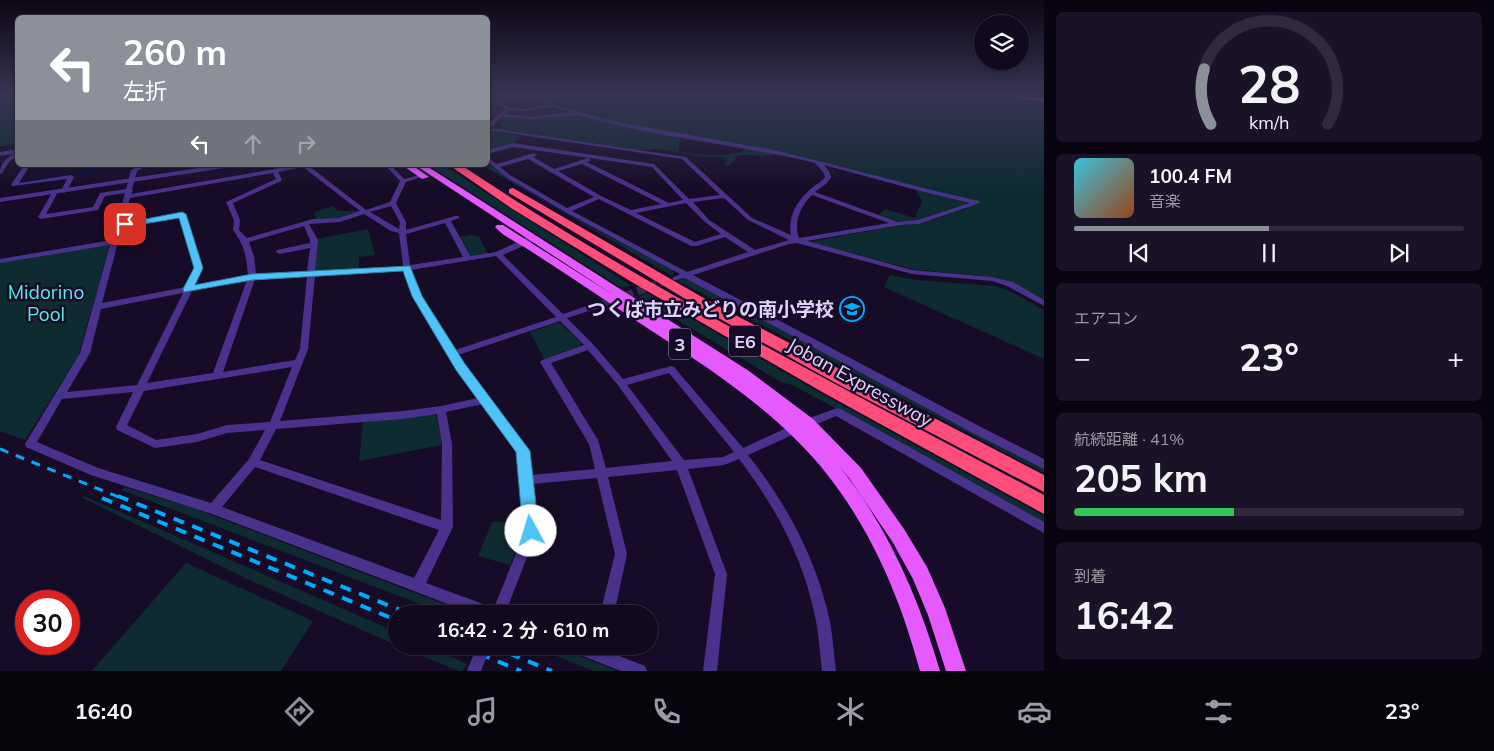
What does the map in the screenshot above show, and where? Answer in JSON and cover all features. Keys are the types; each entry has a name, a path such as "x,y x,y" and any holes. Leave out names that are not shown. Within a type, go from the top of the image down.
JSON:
{"highway":[{"name":"Joban Expressway","path":"457,167 576,244 671,299 1044,505"},
{"name":"Joban Expressway","path":"474,167 584,234 682,290 900,409 1044,484"}],"main road":[{"name":"3","path":"409,167 744,374 855,473 898,535 920,574 938,615 956,671"},
{"name":"3","path":"422,167 529,240"},
{"name":"3","path":"801,426 872,526 906,593 930,671"}],"street":[{"path":"628,126 815,161 894,184 977,202 919,222 796,240 676,278"},
{"path":"490,128 684,158 750,219 796,240 912,272 992,279 1010,284 1044,303"},
{"path":"490,151 513,145 654,166 707,221 754,252"},
{"path":"552,171 583,162 592,157 598,146"},
{"path":"496,166 549,151"},
{"path":"0,154 15,152"},
{"path":"0,172 7,161 15,154"},
{"path":"529,156 599,197 694,244 726,234"},
{"path":"796,240 793,235 793,219 810,192 824,184 828,177 826,171 815,161"},
{"path":"490,162 567,211 688,274 968,426 1044,464"},
{"path":"583,162 668,205"},
{"path":"26,167 14,185 71,177 64,191"},
{"path":"141,167 134,170 85,353 30,444 35,448 95,472 213,509 469,605"},
{"path":"0,200 220,167"},
{"path":"55,192 42,217 96,208 102,194 129,193 296,167"},
{"path":"309,167 367,213 403,232 457,217"},
{"path":"390,167 403,181"},
{"path":"275,171 279,180 286,187"},
{"path":"245,241 306,224 340,220 367,213 393,203 403,181 422,175"},
{"path":"217,376 252,277 250,256 245,241 236,230 237,220 229,202 279,180"},
{"path":"810,192 898,224"},
{"path":"631,212 726,196"},
{"path":"567,211 599,197"},
{"path":"393,203 403,222 407,268 417,296 484,400 523,451 531,531 502,605"},
{"path":"120,225 182,214 198,268 121,427 154,444 197,438 227,429 441,410 484,400"},
{"path":"447,220 468,259"},
{"path":"213,509 253,462 274,424 304,349 309,274 314,240 306,224"},
{"path":"97,307 252,277 407,268 468,259 498,254 529,240"},
{"path":"0,260 115,242"},
{"path":"280,252 313,245"},
{"path":"498,254 590,346 621,383 681,465 721,574 710,671"},
{"path":"453,354 602,304"},
{"path":"590,346 546,362 594,443 620,554 609,605"},
{"path":"58,396 140,388 299,363"},
{"path":"621,383 671,369 741,453 780,507 792,528 812,576 825,631 829,671"},
{"path":"418,585 447,527 447,444 441,410"},
{"path":"526,480 724,461 837,412 1044,528"},
{"path":"253,462 447,527"},
{"path":"474,671 480,655"},
{"path":"607,655 640,671"}],"green space":[{"path":"0,126 15,126 15,144 0,146"},
{"path":"501,126 1044,126 1044,300 1011,282 992,277 912,269 809,242 896,226 924,223 978,204 976,201 895,183 827,163 771,150 681,136 678,151 704,155 725,155 735,154 746,148 776,153 767,156 734,156 736,159 728,166 723,163 728,162 723,157 704,157 656,149 633,150 497,130"},
{"path":"490,130 520,136 513,144 490,150"},
{"path":"490,164 554,207 672,269 674,274 672,276 485,167 490,167"},
{"path":"431,167 446,167 630,285 622,288"},
{"path":"915,190 969,203 919,222 900,222 879,215 885,209 915,218 922,201"},
{"path":"333,206 338,211 362,211 342,218 317,220 314,212"},
{"path":"368,229 375,255 359,257 359,269 313,271 317,239"},
{"path":"472,235 479,237 488,254 469,256 458,237"},
{"name":"Midorino Pool","path":"110,245 78,356 25,440 0,431 0,262"},
{"path":"890,275 915,280 995,286 1010,291 1044,310 1044,359 884,287"},
{"path":"685,278 693,279 906,397 1044,468 1044,473 678,281"},
{"path":"647,293 806,385 1044,516 1044,524 830,405 792,385 781,382 639,297"},
{"path":"557,323 561,324 581,343 580,346 544,359 530,332"},
{"path":"434,414 437,417 442,445 359,461 363,422"},
{"path":"124,487 196,509 447,605 422,605 122,490"},
{"path":"84,496 388,629 388,641 247,579 83,498"},
{"path":"524,520 525,529 510,565 478,556 492,522"},
{"path":"186,563 313,621 281,671 92,671"},
{"path":"420,655 448,655 467,664 462,671"},
{"path":"554,655 577,655 618,671 594,671"}],"waterway":[{"path":"19,182 82,174 97,167"}],"tunnel":[{"path":"602,304 670,280"}],"railway":[{"path":"0,449 121,498"},
{"path":"118,496 388,605"},
{"path":"102,498 388,617"},
{"path":"483,655 521,671"},
{"path":"513,655 552,671"}],"place":[{"name":"つくば市立みどりの南小学校","path":"852,309"}],"route":[{"path":"125,224 182,214 198,268 188,289 252,277 407,268 417,296 461,367 523,451 531,531"}]}
